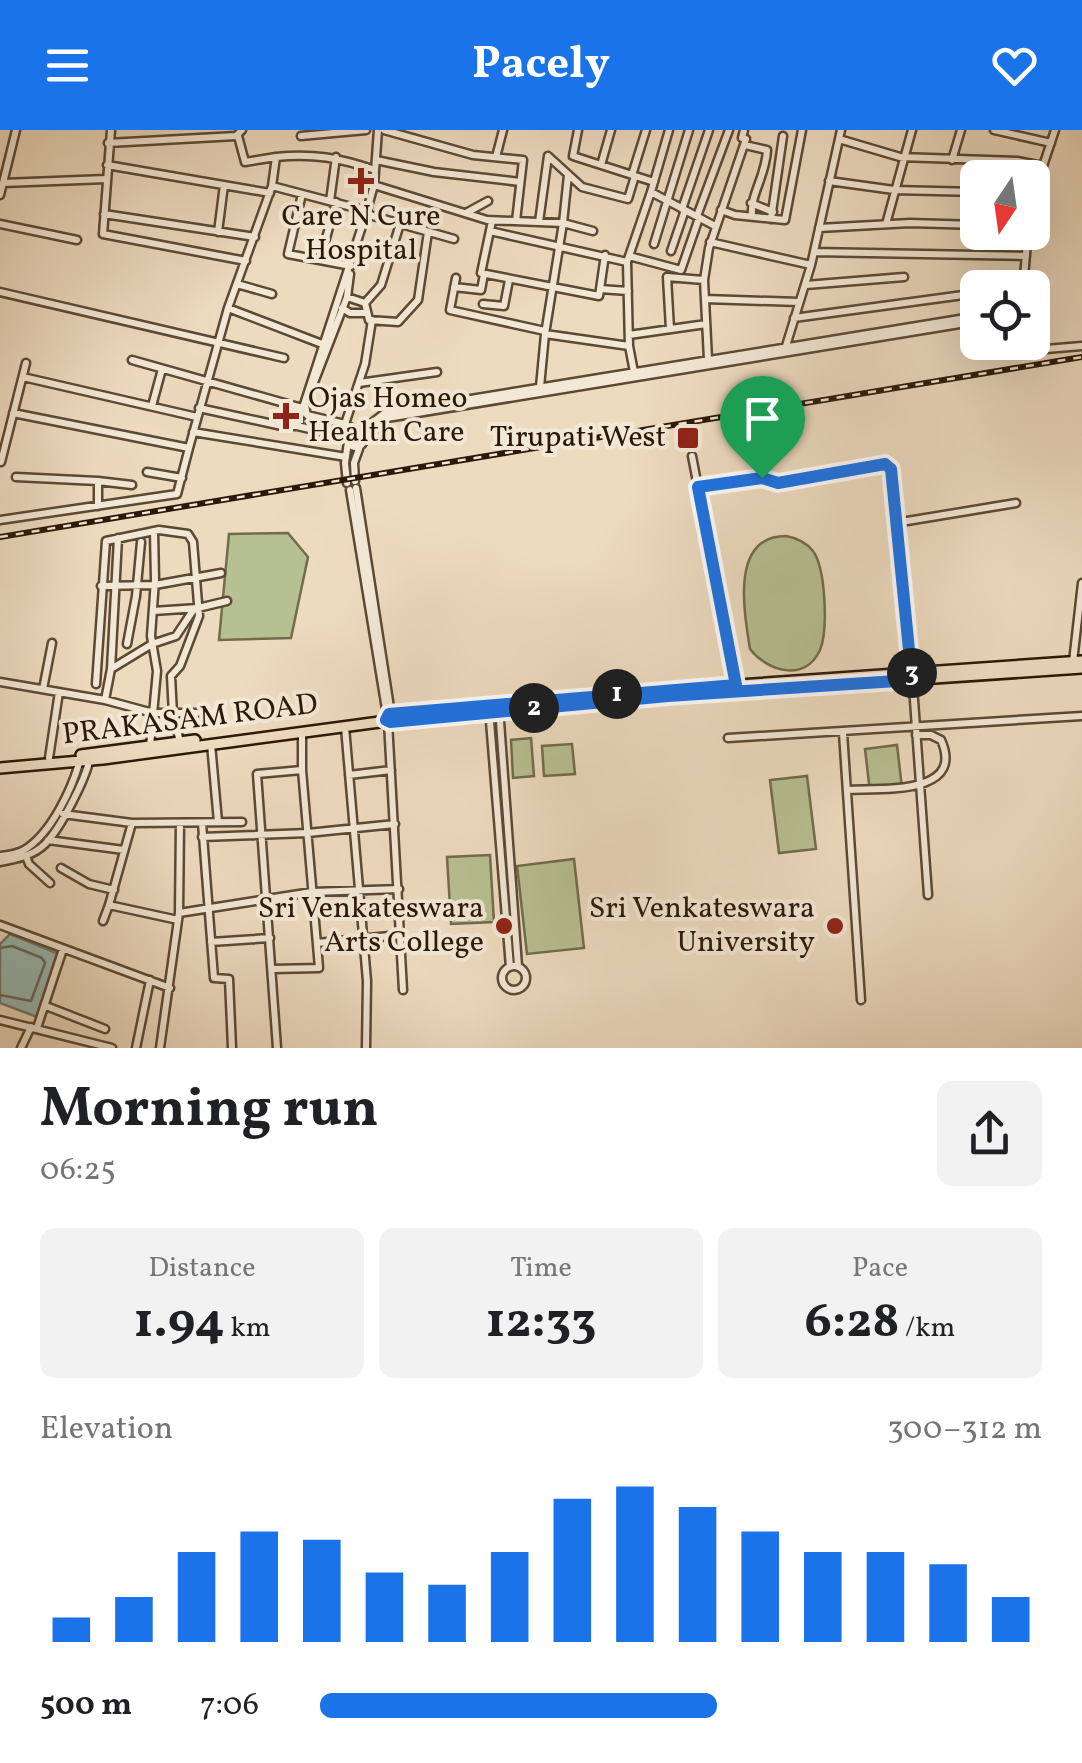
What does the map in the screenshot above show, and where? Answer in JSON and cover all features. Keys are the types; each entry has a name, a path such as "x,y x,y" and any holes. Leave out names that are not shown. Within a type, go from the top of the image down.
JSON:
{"main road":[{"path":"391,716 1078,665"},
{"path":"668,693 736,685 912,677"},
{"name":"PRAKASAM ROAD","path":"0,766 345,727 391,716"},
{"name":"PRAKASAM ROAD","path":"0,766 391,716"}],"street":[{"path":"0,195 4,163 16,130"},
{"path":"111,130 103,234 246,261"},
{"path":"300,136 366,130"},
{"path":"298,426 367,213 381,130 472,155 523,160 516,222"},
{"path":"496,157 503,130"},
{"path":"578,130 573,156 654,182"},
{"path":"601,165 611,130"},
{"path":"539,222 548,156 582,187 628,199 646,130"},
{"path":"634,372 629,346 628,259 669,130"},
{"path":"654,244 689,130"},
{"path":"671,251 710,130"},
{"path":"490,231 681,270 729,130"},
{"path":"708,360 704,280 710,242 745,145 744,130"},
{"path":"751,204 784,220 802,130"},
{"path":"786,347 811,265 842,130"},
{"path":"886,224 912,130"},
{"path":"952,160 961,130"},
{"path":"997,130 1030,134 1051,143"},
{"path":"1045,160 1056,130"},
{"path":"108,144 240,133 244,162 302,154 336,157 375,170"},
{"path":"772,215 783,136"},
{"path":"839,139 903,157 960,160"},
{"path":"745,145 767,150 766,170 751,204 752,216"},
{"path":"0,520 177,494 228,308 271,190 276,157"},
{"path":"320,260 333,202 336,157"},
{"path":"376,160 434,172 520,182"},
{"path":"106,166 224,186 302,194 454,239"},
{"path":"540,387 568,174"},
{"path":"2,183 106,179"},
{"path":"829,181 894,190 960,192"},
{"path":"374,184 492,220 562,223 592,231"},
{"path":"218,232 224,186"},
{"path":"651,192 715,226"},
{"path":"302,194 288,254 350,270"},
{"path":"465,213 488,201"},
{"path":"722,210 772,215"},
{"path":"104,214 255,237"},
{"path":"492,220 481,290 455,282 450,310 629,346"},
{"path":"0,224 77,240"},
{"path":"366,302 381,285 400,224"},
{"path":"820,228 960,225"},
{"path":"342,308 398,322 416,304 428,232"},
{"path":"710,242 811,265"},
{"path":"1025,270 1026,250"},
{"path":"814,252 1026,256"},
{"path":"484,274 599,296 605,255"},
{"path":"350,270 346,298 304,412 345,424 358,432 362,443"},
{"path":"670,329 667,277 704,280"},
{"path":"805,285 904,278"},
{"path":"482,304 504,306 510,280"},
{"path":"238,284 272,294"},
{"path":"600,289 628,291"},
{"path":"0,292 284,358"},
{"path":"794,318 960,295"},
{"path":"346,298 366,302"},
{"path":"704,299 799,302"},
{"path":"345,424 365,364 369,316 366,302"},
{"path":"228,308 322,344"},
{"path":"403,990 391,716 346,457 348,440 385,412 960,321"},
{"path":"352,485 354,463 362,443 387,418 960,321"},
{"path":"629,334 706,324"},
{"path":"1050,350 1082,346"},
{"path":"132,360 302,408"},
{"path":"0,464 26,363"},
{"path":"152,406 162,369"},
{"path":"358,383 437,372"},
{"path":"23,377 196,417"},
{"path":"199,408 298,426 348,440 354,446 362,443"},
{"path":"13,413 189,448"},
{"path":"193,432 346,457"},
{"path":"692,456 736,685"},
{"path":"698,487 762,478 778,483 887,464 891,469 928,895"},
{"path":"147,472 182,478"},
{"path":"16,476 132,485"},
{"path":"98,481 98,506"},
{"path":"895,524 1016,504"},
{"path":"150,746 157,671 152,644 154,531"},
{"path":"96,684 106,542 154,531 182,532 192,537 198,618 180,666 170,676 180,742"},
{"path":"104,700 110,669 118,538"},
{"path":"127,644 141,542"},
{"path":"101,586 137,586 221,573"},
{"path":"1078,665 1082,583"},
{"path":"153,611 226,601"},
{"path":"110,669 152,644 176,636 196,608"},
{"path":"43,690 52,643"},
{"path":"0,682 104,700 153,713 196,713"},
{"path":"49,758 59,692"},
{"path":"494,708 514,966"},
{"path":"728,738 916,732 1082,716"},
{"path":"345,727 367,980 366,1048"},
{"path":"273,969 319,968 302,732"},
{"path":"847,790 920,786 943,772 946,764 941,740 916,732"},
{"path":"843,733 862,1000"},
{"path":"211,744 218,823"},
{"path":"0,860 26,856 48,840 64,814 85,758"},
{"path":"0,860 21,852 42,834 85,758"},
{"path":"277,1048 257,774 302,770"},
{"path":"349,774 391,770"},
{"path":"64,814 132,822 242,822"},
{"path":"104,921 132,822"},
{"path":"160,1048 178,916 180,823"},
{"path":"202,823 214,978 228,978 232,1048"},
{"path":"202,837 354,830 395,824"},
{"path":"48,840 124,850"},
{"path":"26,856 29,864 50,883"},
{"path":"61,868 89,884 114,890"},
{"path":"109,906 178,916 208,906 312,892 398,889"},
{"path":"0,924 170,988"},
{"path":"317,943 400,935"},
{"path":"211,942 270,938"},
{"path":"21,1048 46,1006 63,948"},
{"path":"136,1048 150,980"},
{"path":"46,1006 105,1030"},
{"path":"0,1020 78,1044 112,1048"}],"green space":[{"path":"288,533 308,557 291,638 219,640 229,534"},
{"path":"786,536 813,551 821,571 824,600 820,650 805,667 796,670 776,668 757,657 750,649 745,615 748,562 756,548 768,539"},
{"path":"531,738 534,776 513,778 511,740"},
{"path":"572,744 575,774 544,776 542,746"},
{"path":"897,745 902,788 870,792 865,749"},
{"path":"807,776 816,849 779,853 770,780"},
{"path":"490,855 494,922 451,924 447,857"},
{"path":"574,859 584,948 527,954 517,866"}],"water":[{"path":"10,934 59,954 37,1017 0,1003 0,944"}],"railway":[{"path":"0,537 1082,357"}],"place":[{"name":"Care N Cure Hospital","path":"361,181"},
{"name":"Ojas Homeo Health Care","path":"286,416"},
{"name":"Tirupati West","path":"688,438"},
{"name":"Sri Venkateswara Arts College","path":"504,926"},
{"name":"Sri Venkateswara University","path":"835,926"}],"route":[{"path":"889,465 912,680 386,720 389,714 736,685 698,487 762,478 778,483 889,465"}]}
